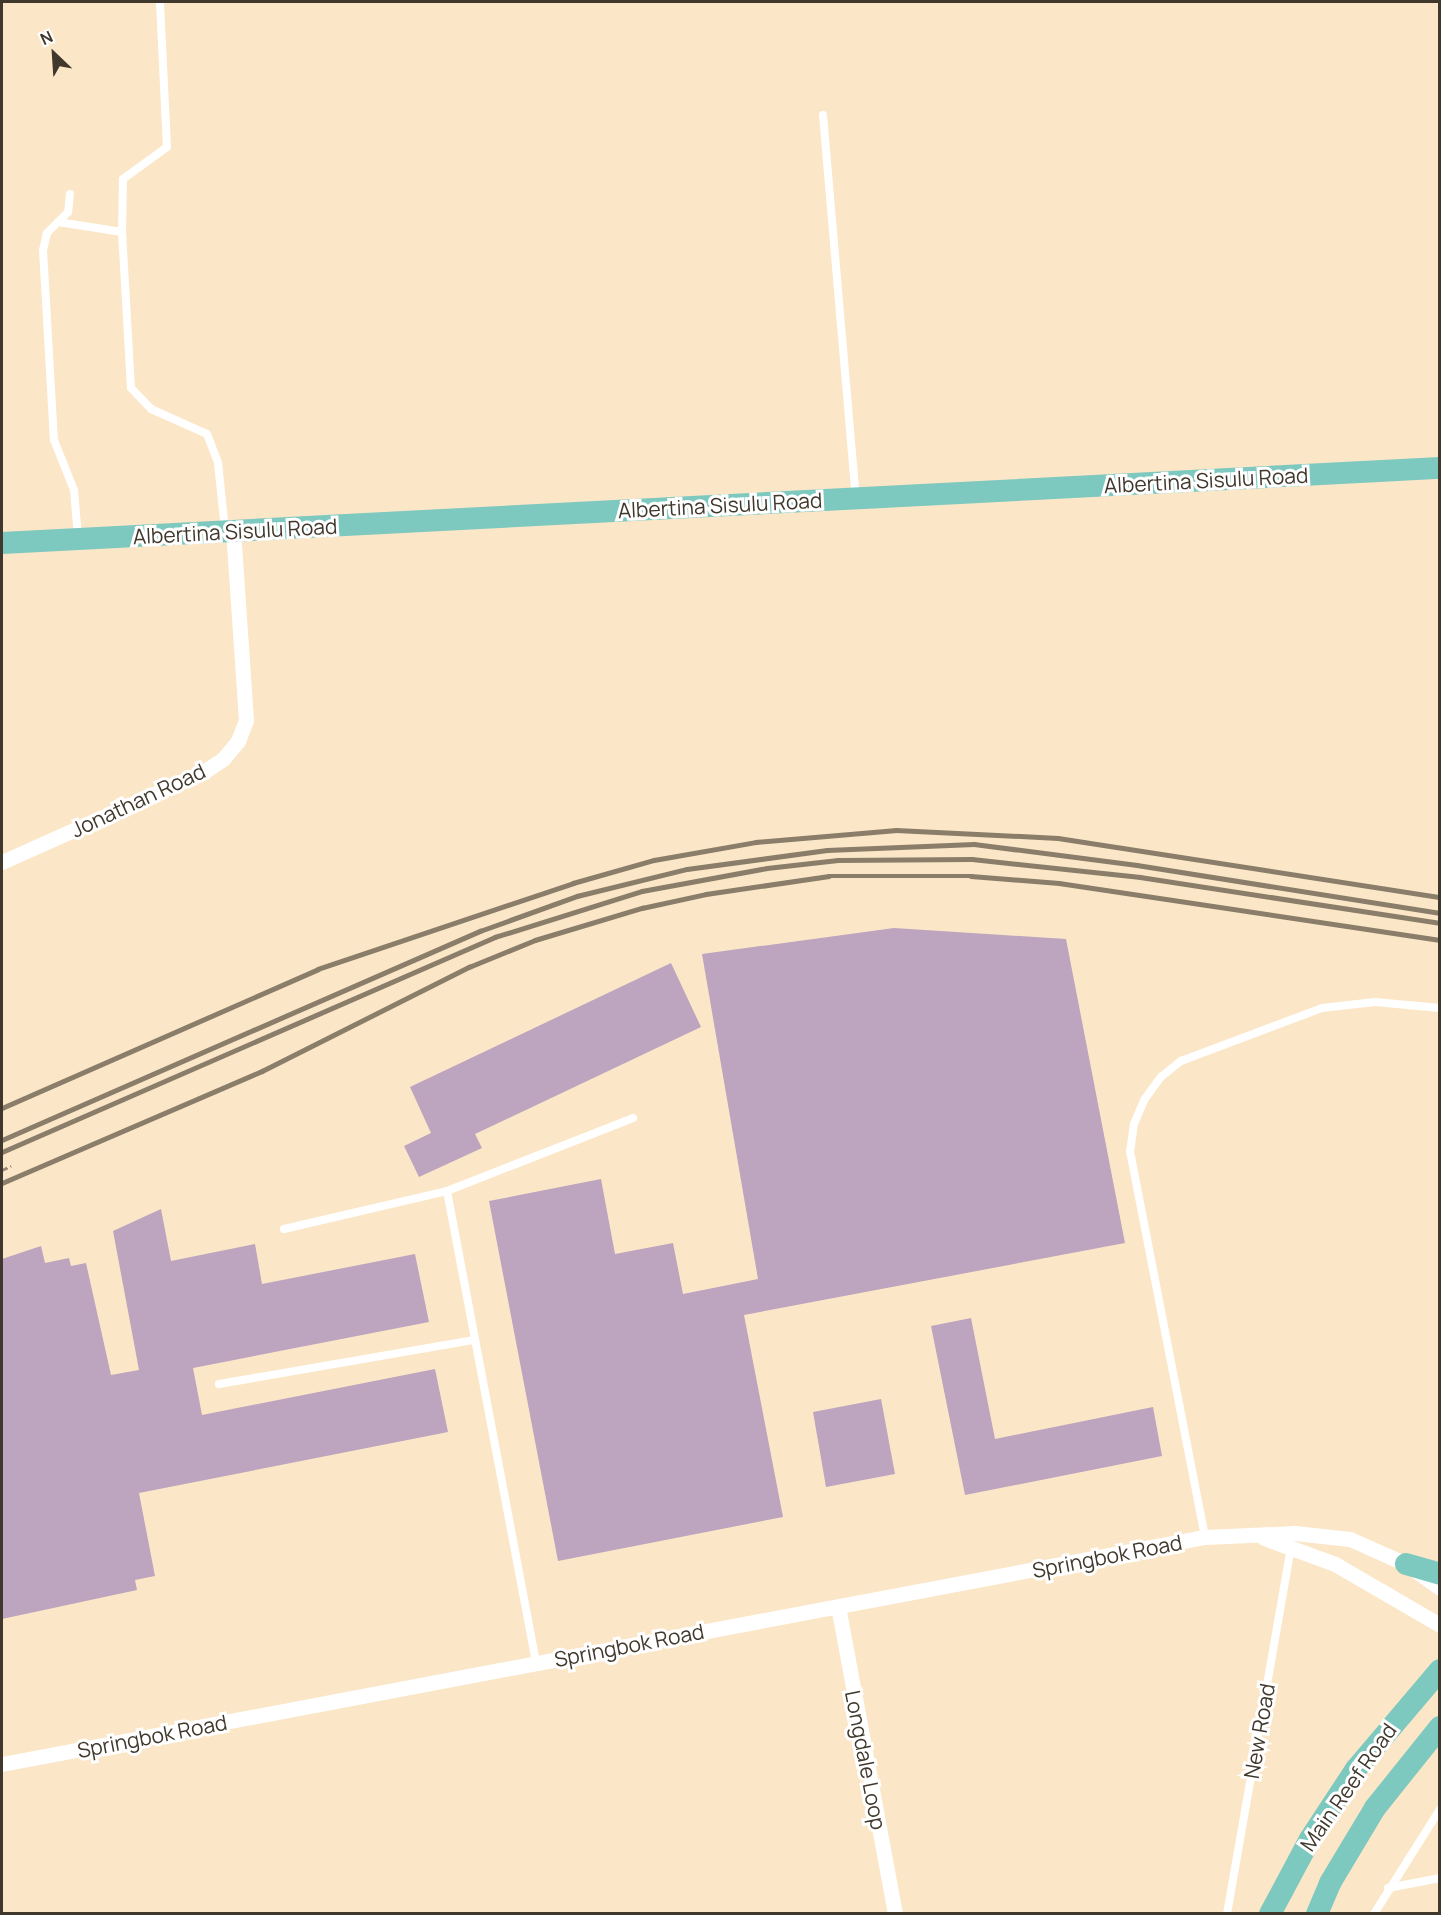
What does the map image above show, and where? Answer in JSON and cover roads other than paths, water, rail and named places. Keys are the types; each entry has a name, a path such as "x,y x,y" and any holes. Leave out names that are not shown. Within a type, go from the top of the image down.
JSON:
{"main road":[{"name":"Albertina Sisulu Road","path":"2,543 1440,468"},
{"path":"1406,1564 1440,1575"},
{"name":"Main Reef Road","path":"1270,1914 1310,1839 1356,1769 1440,1670"},
{"name":"Main Reef Road","path":"1317,1914 1330,1883 1375,1808 1440,1727"}],"street":[{"name":"Jonathan Road","path":"2,862 205,771 223,759 238,741 246,720 229,531"},
{"name":"Springbok Road","path":"2,1764 1205,1538 1321,1534 1350,1539 1372,1546 1406,1564 1440,1588"},
{"name":"Springbok Road","path":"1258,1535 1377,1586 1440,1625"},
{"name":"Longdale Loop","path":"838,1606 895,1914"}],"lane":[{"path":"160,2 167,147 123,179 122,232 131,388 151,409 207,434 218,463 229,531"},
{"path":"823,115 856,498"},
{"path":"70,194 68,212 47,233 43,250 52,425 57,453 74,490 78,539"},
{"path":"58,222 122,232"},
{"path":"1205,1538 1130,1152 1134,1124 1144,1100 1161,1077 1181,1061 1322,1008 1375,1002 1440,1008"},
{"path":"284,1229 447,1191 633,1118"},
{"path":"447,1191 536,1663"},
{"path":"219,1384 474,1340"},
{"name":"New Road","path":"1227,1914 1291,1548"},
{"path":"1374,1914 1388,1888 1440,1809"},
{"path":"1388,1888 1440,1878"}],"railway":[{"path":"2,1108 318,969 573,883 654,860 756,842 896,830 1058,838 1440,897"},
{"path":"2,1140 480,931 577,896 687,869 827,850 974,844 1137,865 1440,913"},
{"path":"2,1152 495,937 642,891 767,868 838,860 972,859 1140,877 1440,923"},
{"path":"2,1183 262,1071 469,967 535,940 642,908 706,894 829,876 971,876 1059,883 1440,940"}]}
